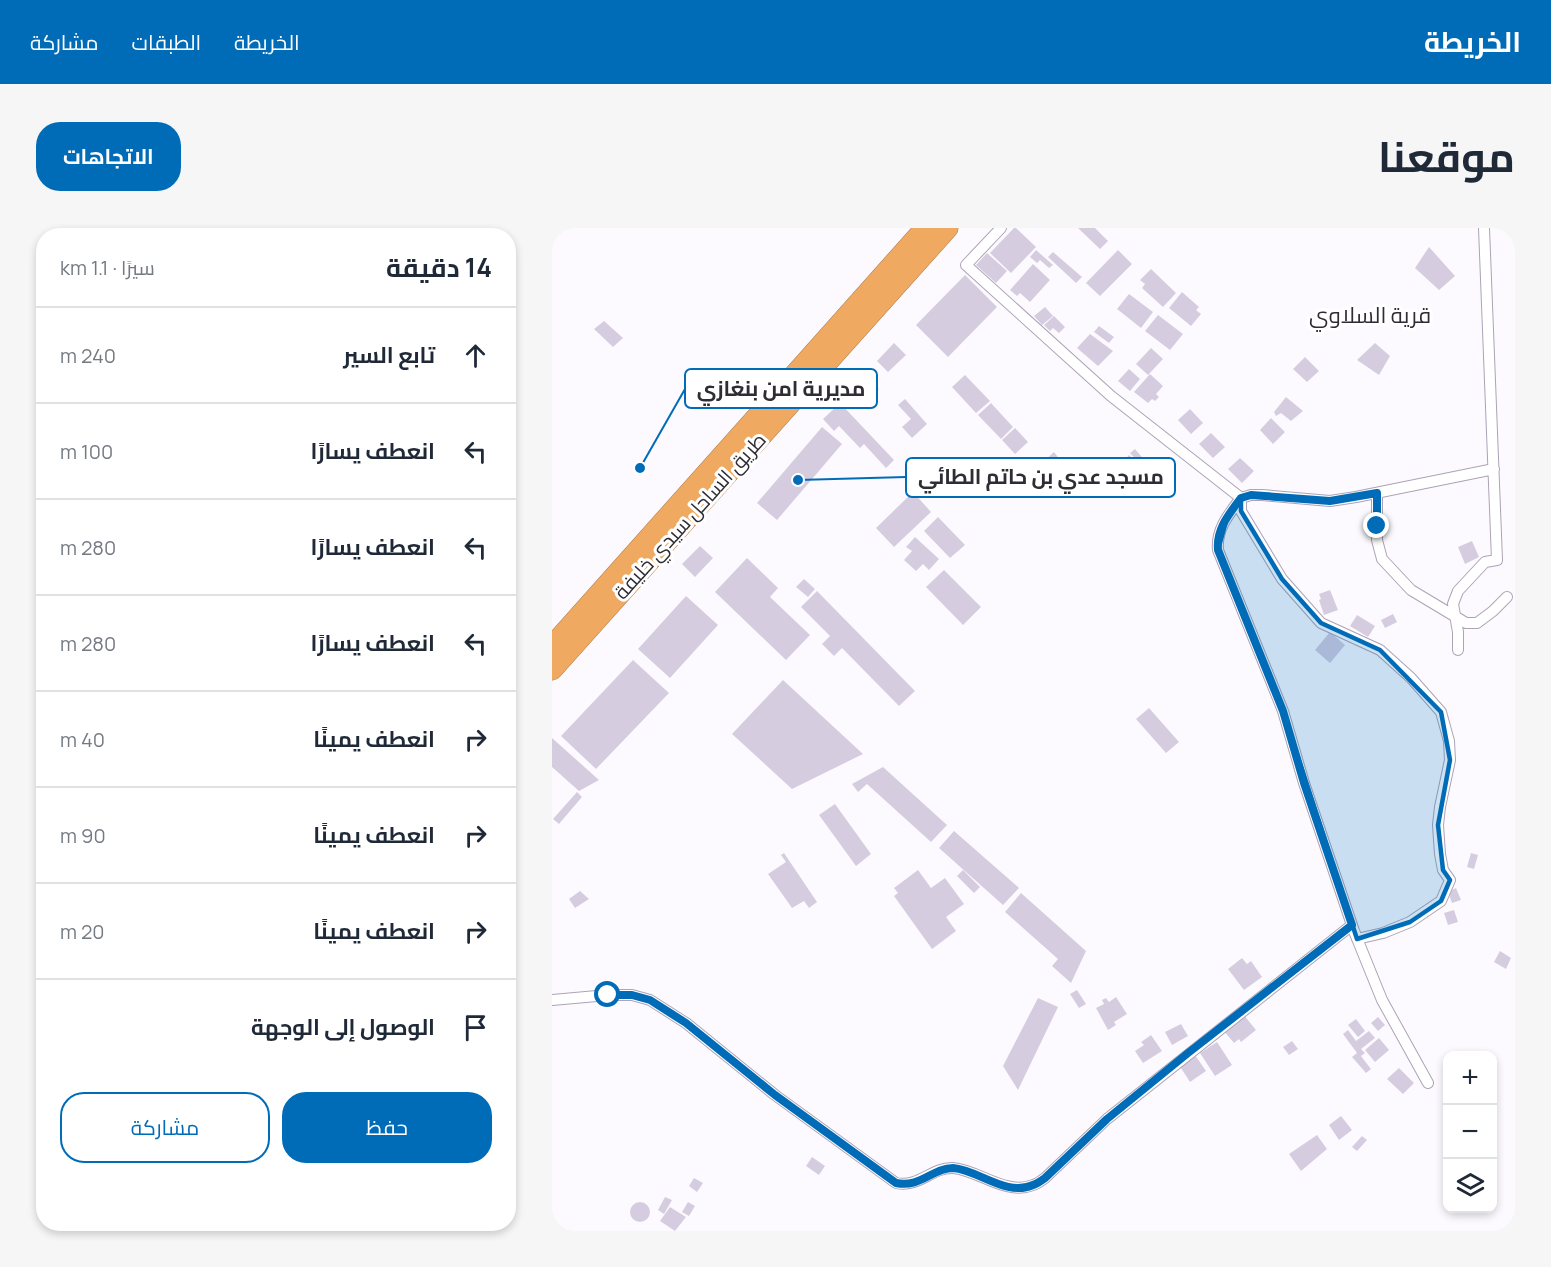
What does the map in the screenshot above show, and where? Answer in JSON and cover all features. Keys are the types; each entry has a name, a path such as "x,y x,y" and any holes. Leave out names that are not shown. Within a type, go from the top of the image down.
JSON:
{"highway":[{"path":"552,646 925,228"},
{"name":"طريق الساحل سيدي خليفة","path":"552,670 948,228"}],"street":[{"path":"1001,228 966,265 1111,396 1241,498"},
{"path":"1458,650 1458,632 1453,604 1458,591 1485,562 1497,560 1484,228"},
{"path":"1428,1083 1382,1000 1357,939 1304,783 1283,711 1218,550 1217,542 1222,526 1241,498 1251,495 1330,501 1494,469"},
{"path":"1377,493 1377,540 1382,559 1411,590 1466,622 1477,623 1507,597"},
{"path":"1241,498 1240,511 1282,579 1321,623 1380,650 1411,678 1441,712 1449,741 1450,760 1438,825 1443,870 1450,880 1441,901 1410,922 1383,933 1357,939"},
{"path":"552,1000 632,995 650,1000 686,1023 775,1095 896,1183 904,1185 914,1183 943,1169 951,1168 962,1169 1013,1188 1023,1188 1045,1178 1107,1119 1352,925"}],"highlighted area":[{"path":"1241,498 1241,511 1282,579 1321,623 1380,650 1441,712 1450,760 1438,825 1443,870 1450,880 1441,901 1410,922 1357,939 1283,711 1218,550 1227,518"}],"building":[{"path":"1014,228 1036,247 1011,273 990,253"},
{"path":"1078,228 1095,228 1108,241 1100,249"},
{"path":"1429,247 1455,276 1439,290 1415,268"},
{"path":"1036,250 1053,265 1049,268 1040,260 1037,263 1030,257"},
{"path":"1118,250 1132,264 1100,296 1086,283"},
{"path":"1053,252 1082,277 1076,283 1048,257"},
{"path":"987,253 1007,271 996,283 976,265"},
{"path":"1033,264 1050,280 1030,302 1020,293 1017,296 1010,290"},
{"path":"1151,269 1176,293 1163,307 1142,288 1145,284 1140,280"},
{"path":"965,275 997,307 948,357 916,325"},
{"path":"1182,292 1199,307 1196,310 1201,314 1191,326 1169,308"},
{"path":"1129,294 1153,312 1141,328 1117,309"},
{"path":"1045,307 1053,316 1042,325 1034,316"},
{"path":"1158,315 1183,334 1170,350 1145,331"},
{"path":"1054,316 1065,327 1059,333 1053,328 1050,331 1044,325"},
{"path":"604,321 623,338 613,347 594,329"},
{"path":"1099,326 1114,337 1109,343 1094,332"},
{"path":"1090,334 1113,351 1098,366 1077,348"},
{"path":"894,343 906,355 888,372 877,361"},
{"path":"1375,343 1390,356 1379,375 1357,360"},
{"path":"1151,348 1163,359 1148,375 1136,364"},
{"path":"1305,357 1319,371 1307,382 1293,369"},
{"path":"1129,369 1140,379 1130,391 1118,381"},
{"path":"1150,374 1163,386 1156,394 1159,397 1148,403 1134,392"},
{"path":"965,375 990,401 976,413 952,387"},
{"path":"867,377 879,389 873,395 861,383"},
{"path":"1286,397 1303,411 1291,421 1281,413 1276,416 1274,412"},
{"path":"905,399 927,424 912,438 902,427 911,419 898,405"},
{"path":"840,403 894,460 886,468 864,444 860,448 839,426 834,431 823,419"},
{"path":"991,403 1013,427 1001,439 978,415"},
{"path":"1190,409 1203,423 1191,434 1178,420"},
{"path":"1271,418 1285,432 1273,444 1260,430"},
{"path":"822,427 842,444 777,520 757,503"},
{"path":"1015,428 1028,442 1015,454 1002,440"},
{"path":"1211,433 1225,447 1213,458 1199,444"},
{"path":"1135,449 1146,462 1142,466 1130,453"},
{"path":"1054,452 1066,468 1060,473 1063,475 1069,470 1074,475 1060,487 1056,482 1052,486 1038,470"},
{"path":"1129,455 1142,468 1137,472 1125,460"},
{"path":"1240,458 1254,471 1242,483 1228,469"},
{"path":"913,492 931,512 894,547 876,528"},
{"path":"938,517 965,545 950,558 924,531"},
{"path":"915,537 939,559 929,570 923,564 916,571 904,560 912,551 906,547"},
{"path":"1472,541 1479,557 1465,564 1458,547"},
{"path":"700,546 713,558 695,577 682,564"},
{"path":"747,558 778,588 770,597 810,635 786,660 715,592"},
{"path":"944,570 981,607 963,625 926,587"},
{"path":"804,579 815,589 808,597 796,587"},
{"path":"1330,590 1338,610 1324,615 1319,594"},
{"path":"817,591 915,691 899,706 842,648 834,656 822,644 830,636 801,607"},
{"path":"686,596 718,625 670,678 638,649"},
{"path":"1393,614 1397,622 1385,628 1381,620"},
{"path":"1357,615 1375,626 1368,637 1350,626"},
{"path":"1330,632 1345,645 1330,663 1315,650"},
{"path":"633,660 669,693 596,769 561,736"},
{"path":"783,680 863,754 792,789 732,734"},
{"path":"1149,708 1179,742 1166,753 1136,719"},
{"path":"552,738 599,780 579,791 552,767"},
{"path":"883,767 947,825 931,842 867,784 858,792 852,784"},
{"path":"577,792 582,797 559,824 553,819"},
{"path":"835,804 871,854 856,866 819,815"},
{"path":"954,831 1019,888 1003,905 939,848"},
{"path":"784,853 817,902 809,908 804,901 792,908 768,874 786,862 781,855"},
{"path":"1471,853 1478,855 1474,869 1467,867"},
{"path":"918,870 931,888 945,878 964,904 946,917 956,931 932,949 894,896 898,893 894,888"},
{"path":"963,870 980,887 974,893 957,876"},
{"path":"1456,888 1461,900 1452,903 1448,892"},
{"path":"580,891 589,899 575,908 569,899"},
{"path":"1021,893 1086,951 1071,983 1052,966 1058,959 1005,912"},
{"path":"1454,910 1458,922 1448,925 1444,913"},
{"path":"1500,951 1511,958 1506,969 1494,962"},
{"path":"1242,958 1247,964 1251,961 1262,977 1244,990 1228,969"},
{"path":"1077,990 1086,1004 1079,1008 1070,994"},
{"path":"1116,997 1127,1014 1114,1022 1116,1025 1108,1030 1096,1008 1104,1004 1102,1000 1106,998 1109,1002"},
{"path":"1038,998 1058,1007 1018,1090 1003,1066"},
{"path":"1243,1014 1256,1030 1241,1042 1239,1039 1234,1043 1223,1030"},
{"path":"1378,1017 1385,1025 1378,1031 1371,1023"},
{"path":"1356,1019 1365,1031 1358,1037 1348,1025"},
{"path":"1181,1024 1188,1036 1172,1045 1165,1032"},
{"path":"1348,1030 1356,1041 1369,1031 1375,1038 1361,1049 1365,1053 1361,1056 1371,1069 1366,1073 1352,1057 1357,1053 1343,1034"},
{"path":"1151,1035 1162,1051 1143,1063 1135,1051 1144,1045 1141,1042"},
{"path":"1379,1038 1389,1050 1375,1062 1365,1050"},
{"path":"1292,1041 1298,1049 1289,1055 1283,1047"},
{"path":"1217,1042 1232,1065 1215,1076 1200,1053"},
{"path":"1195,1055 1206,1071 1190,1082 1179,1065"},
{"path":"1399,1068 1414,1083 1403,1094 1387,1079"},
{"path":"1341,1116 1352,1130 1339,1140 1329,1125"},
{"path":"1317,1135 1327,1149 1301,1171 1289,1154"},
{"path":"1362,1136 1367,1140 1357,1151 1352,1147"},
{"path":"812,1157 825,1166 819,1175 806,1166"},
{"path":"694,1178 703,1183 697,1192 689,1186"},
{"path":"665,1197 672,1200 664,1214 658,1210"},
{"path":"636,1202 644,1202 650,1208 650,1216 644,1222 636,1222 630,1216 630,1208"},
{"path":"688,1202 695,1206 689,1216 682,1212"},
{"path":"670,1207 686,1217 675,1231 660,1221"}],"place":[{"name":"مديرية امن بنغازي","path":"640,468"},
{"name":"مسجد عدي بن حاتم الطائي","path":"798,480"}],"district":[{"name":"قرية السلاوي","path":"1370,315"}],"route":[{"path":"608,995 632,995 650,1000 686,1023 775,1095 896,1183 904,1185 914,1183 943,1169 951,1168 962,1169 1013,1188 1033,1185 1045,1178 1107,1119 1352,925 1304,783 1283,711 1218,550 1217,542 1222,526 1241,498 1251,495 1330,501 1377,493 1377,526"}]}
